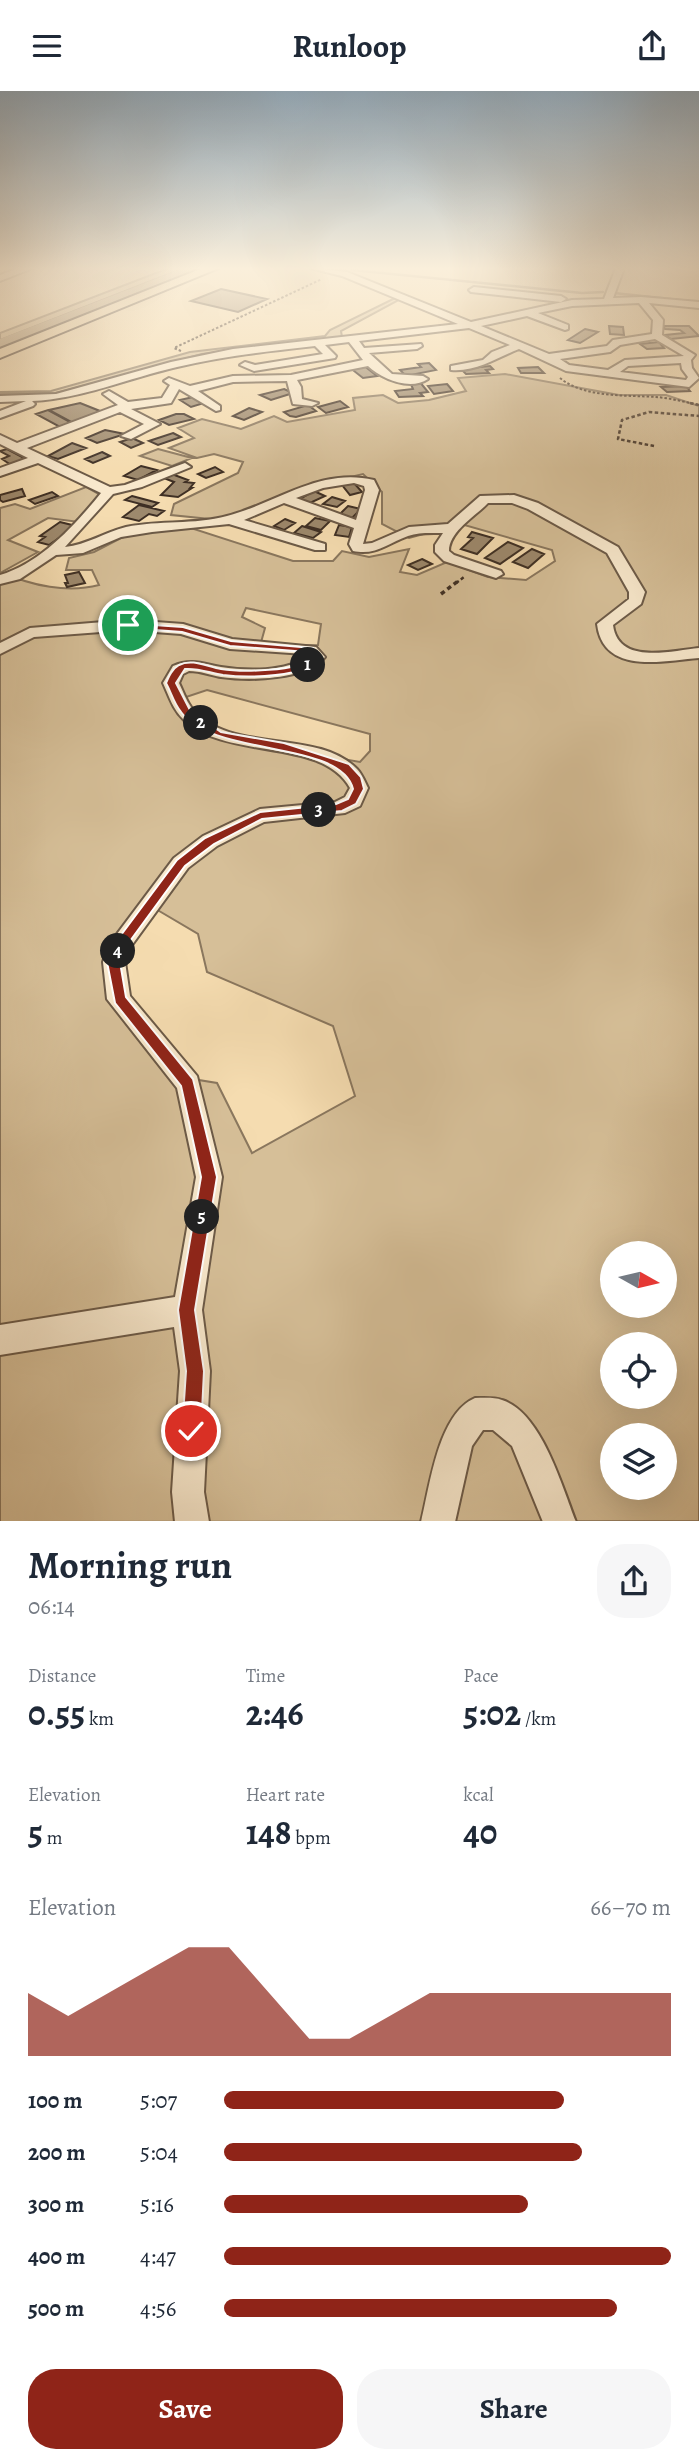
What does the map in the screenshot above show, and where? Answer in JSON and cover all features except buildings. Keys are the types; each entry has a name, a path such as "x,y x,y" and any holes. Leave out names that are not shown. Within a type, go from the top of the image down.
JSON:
{"main road":[{"path":"0,354 48,335"}],"street":[{"path":"0,415 29,402 78,392 197,359 389,335"},
{"path":"493,335 566,368 689,384 694,377 687,369 686,360 690,355 657,336 617,342 610,349 549,358"},
{"path":"352,339 383,375 423,379"},
{"path":"232,355 254,368 331,356 318,343"},
{"path":"362,351 417,346"},
{"path":"455,369 486,362 496,354 516,346"},
{"path":"168,383 232,355"},
{"path":"610,374 625,363 686,360"},
{"path":"189,390 233,379 291,377 370,362"},
{"path":"291,377 296,387 297,402 312,403"},
{"path":"168,383 189,390 216,408"},
{"path":"17,447 124,408 167,401 170,391 168,383"},
{"path":"0,399 29,402 134,389"},
{"path":"109,394 124,408 154,424 127,436"},
{"path":"0,439 37,459 109,491 121,491 165,472 185,467"},
{"path":"0,472 37,459"},
{"path":"52,550 76,552 123,532 150,527 231,520 283,498 337,482 361,479 369,483 372,489 355,544 358,548 377,548 402,533 414,530 453,527"},
{"path":"0,580 19,574 52,550 87,520 109,491"},
{"path":"283,498 349,523 362,524"},
{"path":"496,574 449,558 442,552 442,545 453,527 485,499 514,499 533,506 613,550 637,592 636,601 605,624 604,636 611,646 622,655 646,657 699,653"},
{"path":"231,520 320,547"},
{"path":"0,649 30,633 128,625 183,629 240,645 310,650 317,657 302,668 253,673 183,667 175,673 171,683 186,712 218,734 284,747 345,767 356,777 359,789 352,801 338,808 260,816 210,841 181,863 119,946 114,962 119,999 188,1084 209,1177 187,1310 195,1371 188,1492 192,1521"},
{"path":"0,1340 187,1310"},
{"path":"438,1521 458,1439 475,1414 499,1413 523,1435 560,1521"}],"path":[{"path":"197,359 174,348 203,335"},
{"path":"566,368 559,376 566,383 615,396 656,397 699,405"},
{"path":"654,446 618,439 622,420 633,412 699,416"},
{"path":"441,594 478,568"}],"shaded area":[{"path":"0,335 13,335 0,340"},
{"path":"342,335 342,337 202,354 56,393 0,394 51,391 190,352"},
{"path":"505,374 619,395 666,395 699,406 699,1521 0,1521 0,508 15,504 30,509 86,487 102,496 79,522 48,518 8,540 38,552 2,572 50,587 99,585 92,570 66,570 69,558 94,552 140,532 191,528 293,561 333,561 342,551 369,557 409,549 400,572 417,575 447,562 488,577 526,580 555,561 552,550 461,524 409,538 382,524 382,492 363,474 295,490 220,520 171,515 174,504 238,473 243,462 214,454 197,458 169,448 194,438 178,428 202,419 241,429 274,416 287,422 355,410 353,398 383,395 398,403 429,400 466,391 458,378","holes":["246,608 321,624 318,645 260,646 265,628 242,617","207,690 370,734 370,751 360,762 215,737 183,698","149,905 198,934 207,972 333,1026 355,1096 252,1153 217,1083 168,1075 106,954"]},
{"path":"158,449 192,458 172,466 140,456"}],"waterway":[{"path":"0,345 26,335"}],"route":[{"path":"128,625 183,629 230,644 299,647 310,650 317,657 302,668 253,673 183,667 175,673 171,683 186,712 218,734 284,747 345,767 356,777 359,789 352,801 338,808 260,816 210,841 181,863 119,946 114,962 119,999 188,1084 209,1177 187,1310 195,1371 191,1431"}]}
